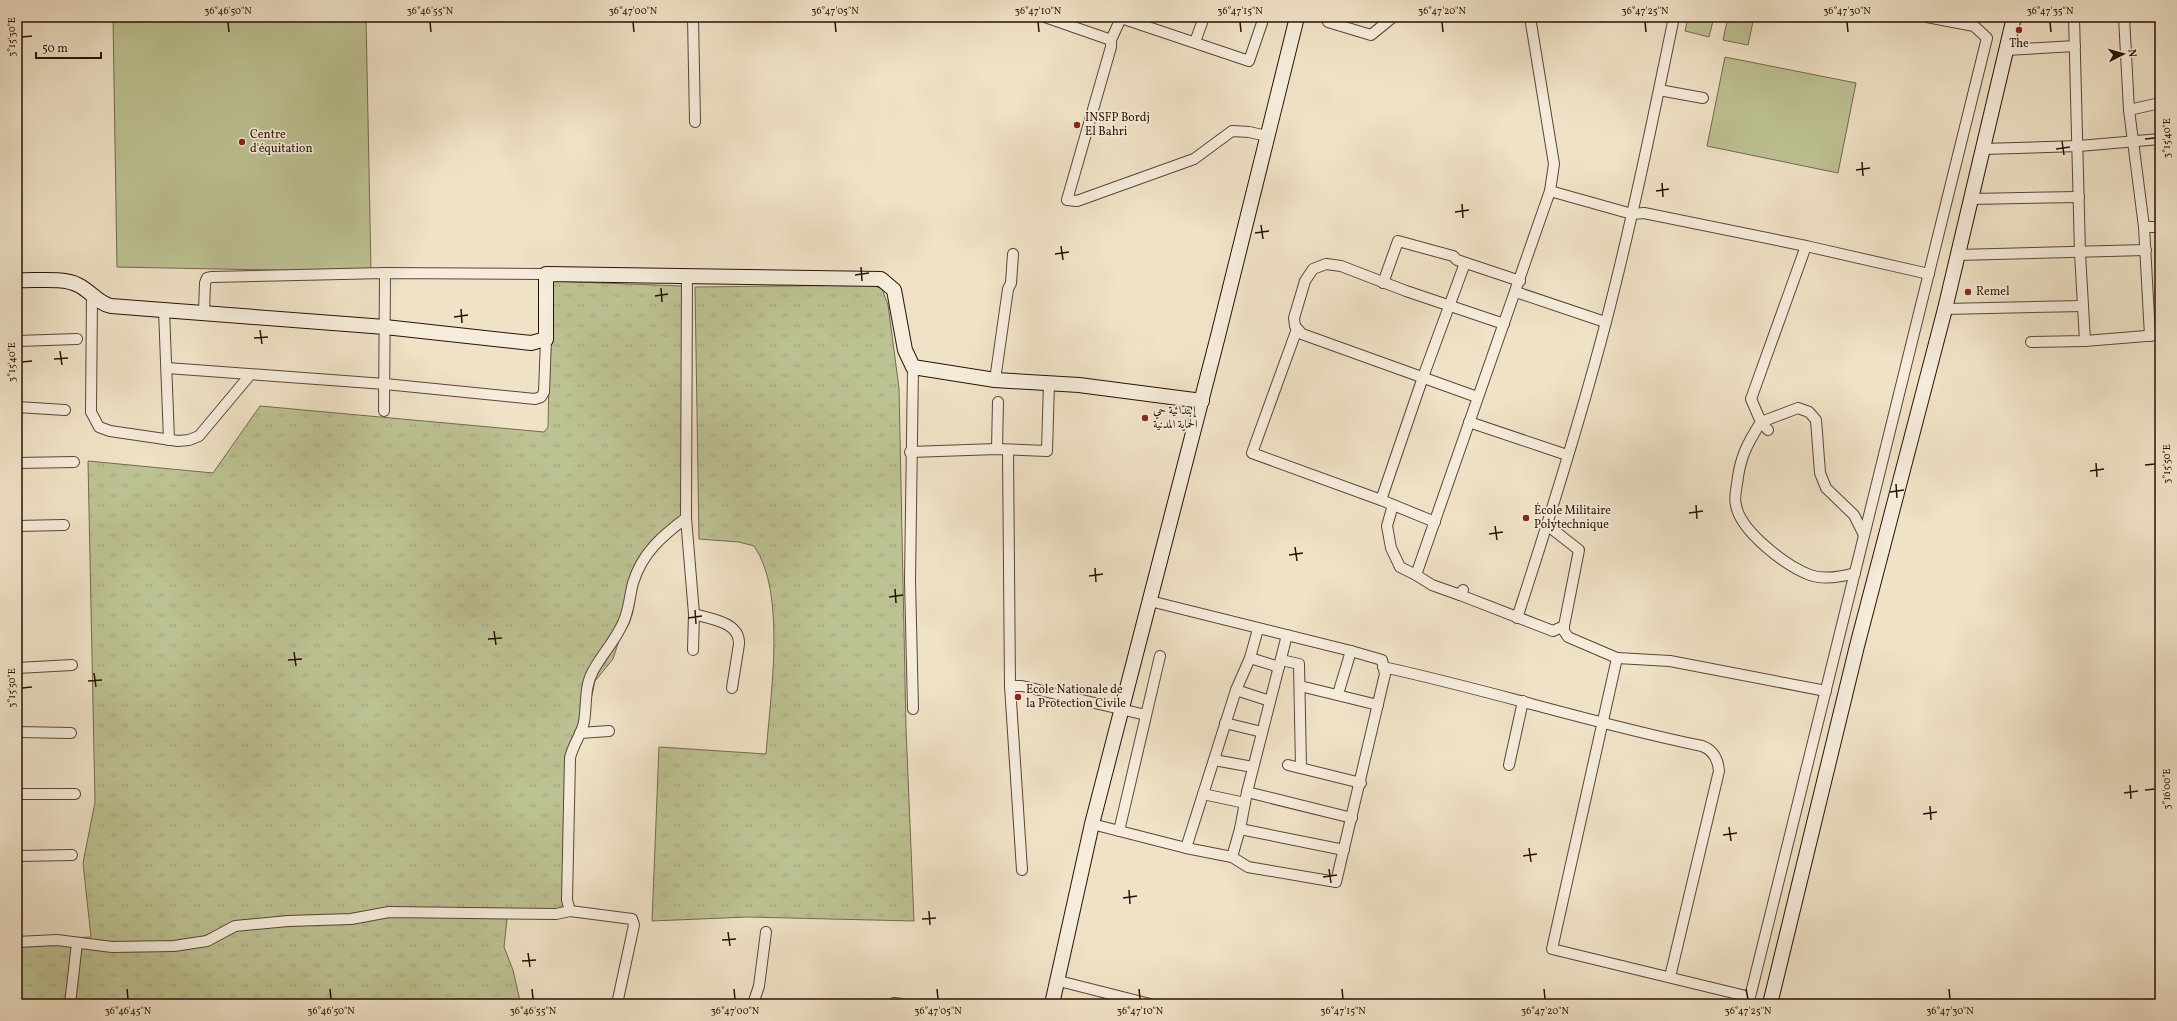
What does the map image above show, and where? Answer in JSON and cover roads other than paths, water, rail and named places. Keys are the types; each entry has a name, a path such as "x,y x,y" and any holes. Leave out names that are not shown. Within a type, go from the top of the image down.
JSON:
{"main road":[{"path":"1052,1004 1059,981 1092,824 1202,401 1297,17"},
{"path":"1770,1004 1857,646 1945,309 2014,17"},
{"path":"92,294 112,299 204,308 525,334 546,334 546,274 881,279 894,290 905,350 913,367 995,380 1078,385 1202,401"},
{"path":"17,280 69,282 79,285 106,305 164,310 204,308"}],"street":[{"path":"693,17 695,122"},
{"path":"1045,17 1111,40"},
{"path":"1195,42 1204,17"},
{"path":"1264,17 1249,61 1120,18 1111,40 1109,54 1066,200 1077,201 1194,159 1232,132 1249,132 1268,136"},
{"path":"1328,22 1371,35 1393,17"},
{"path":"1416,575 1456,456 1520,282 1550,191 1554,164 1530,17"},
{"path":"1518,618 1547,525 1605,322 1632,214 1674,17"},
{"path":"1617,658 1552,949 1750,997 1987,38 1974,26 1927,17"},
{"path":"2074,17 2079,146 2080,253 2086,341"},
{"path":"2031,342 2086,341 2154,336 2144,228 2129,110 2124,17"},
{"path":"2006,50 2075,46"},
{"path":"1659,90 1703,98"},
{"path":"2129,110 2160,103"},
{"path":"1982,149 2079,146 2160,139"},
{"path":"1550,191 1632,214 1644,213 1806,246 1929,274"},
{"path":"1971,199 2079,197"},
{"path":"2144,228 2160,227"},
{"path":"1383,283 1399,240 1453,256 1457,260 1520,282"},
{"path":"1768,430 1761,422 1751,399 1806,246"},
{"path":"1957,254 2080,253 2146,250"},
{"path":"995,380 1008,289 1011,283 1013,254"},
{"path":"1381,500 1423,377 1465,263"},
{"path":"1477,397 1308,338 1297,329 1294,322 1294,314 1305,281 1313,269 1319,265 1334,264 1383,283 1504,324"},
{"path":"384,412 386,322 385,273"},
{"path":"204,308 205,283 210,277 385,273 546,274"},
{"path":"687,275 686,518 694,614 693,650"},
{"path":"1516,292 1605,322"},
{"path":"92,294 92,418 99,427 104,430 169,440 189,440 198,436 250,374"},
{"path":"1945,309 2083,306"},
{"path":"164,310 169,440"},
{"path":"1297,329 1252,454 1381,500 1435,522"},
{"path":"167,368 385,384 539,398 544,392 546,334"},
{"path":"17,341 77,339"},
{"path":"913,367 910,452 913,709"},
{"path":"910,452 1002,450 1047,451 1050,383"},
{"path":"998,402 1002,450 1010,686 1022,870"},
{"path":"17,407 65,410"},
{"path":"1855,573 1838,578 1811,575 1786,562 1761,543 1744,522 1736,505 1740,462 1744,449 1761,422 1798,408 1809,412 1816,420 1820,473 1826,488 1854,515 1864,535"},
{"path":"1469,422 1567,455"},
{"path":"17,463 74,462"},
{"path":"1393,505 1387,526 1391,548 1400,567 1432,585 1461,592 1518,618 1553,631 1564,626"},
{"path":"570,910 567,900 570,758 572,746 584,723 587,688 592,671 622,627 627,613 633,583 646,554 661,537 686,518"},
{"path":"17,526 64,525"},
{"path":"1547,525 1579,550 1564,626 1564,631 1568,637 1617,658 1670,661 1826,691"},
{"path":"1092,824 1186,848 1232,857 1248,867 1336,882 1361,783 1385,674 1382,660 1351,650 1258,629 1150,601"},
{"path":"694,614 732,627 737,632 740,638 732,688"},
{"path":"1186,848 1225,723 1236,690 1250,658 1258,629"},
{"path":"1232,857 1287,635"},
{"path":"1338,694 1351,650"},
{"path":"1119,830 1160,656"},
{"path":"1250,658 1280,663 1299,664 1301,768"},
{"path":"17,668 72,665"},
{"path":"1383,667 1523,701 1602,723 1702,746 1713,753 1718,762 1718,775 1670,977"},
{"path":"1010,686 1022,686 1146,715"},
{"path":"1300,686 1338,694 1378,705"},
{"path":"1236,690 1270,701"},
{"path":"1509,765 1523,701"},
{"path":"1225,723 1262,732"},
{"path":"580,733 609,731"},
{"path":"17,732 71,733"},
{"path":"1214,760 1253,768"},
{"path":"1288,765 1361,783"},
{"path":"1247,792 1352,818"},
{"path":"17,794 75,794"},
{"path":"1203,794 1245,803"},
{"path":"1240,829 1344,850"},
{"path":"17,856 72,855"},
{"path":"17,942 57,940 112,947 174,946 207,941 235,926 288,921 351,919 389,912 556,914 570,910 632,919 634,925 616,1004"},
{"path":"753,1004 759,986 766,932"},
{"path":"70,1004 77,943"},
{"path":"1059,981 1150,1004"}],"place":[{"name":"The","path":"2019,30"},
{"name":"INSFP Bordj El Bahri","path":"1077,125"},
{"name":"Centre d'équitation","path":"242,142"},
{"name":"Remel","path":"1968,292"},
{"name":"إبتدائية حي الحماية المدنية","path":"1145,418"},
{"name":"École Militaire Polytechnique","path":"1526,518"},
{"name":"Ecole Nationale de la Protection Civile","path":"1018,697"}]}
